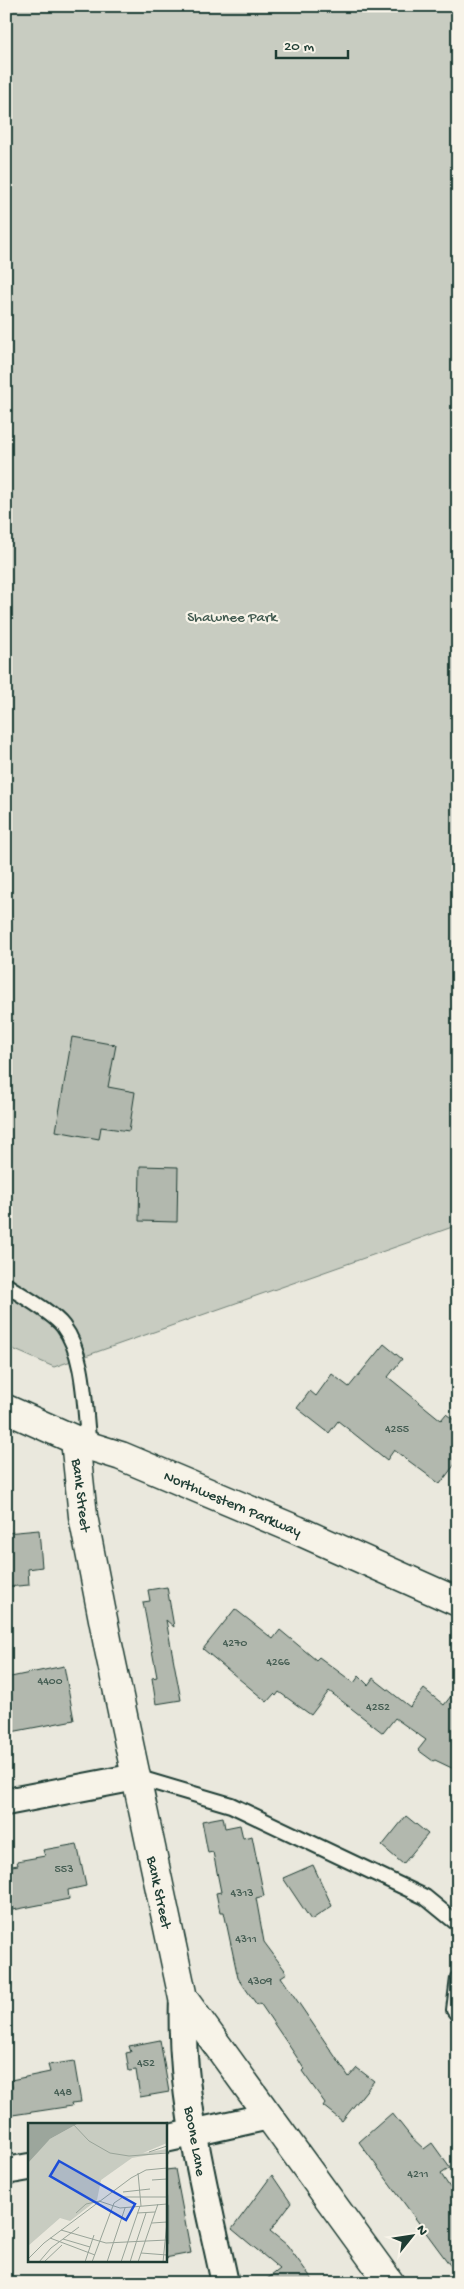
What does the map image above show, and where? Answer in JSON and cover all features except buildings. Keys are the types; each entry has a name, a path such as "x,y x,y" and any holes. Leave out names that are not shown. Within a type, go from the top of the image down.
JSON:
{"street":[{"name":"Northwestern Parkway","path":"6,1409 82,1443 130,1460 458,1602"},
{"name":"Bank Street","path":"82,1443 83,1516 136,1777 184,1998 390,2283"},
{"path":"6,1802 136,1777"},
{"name":"Boone Lane","path":"184,1998 182,2035 193,2133 225,2283"},
{"path":"166,2139 270,2116"},
{"path":"6,2171 28,2167"}],"lane":[{"path":"6,1285 62,1325 74,1346 83,1386 82,1443"},
{"path":"136,1777 231,1805 425,1897 458,1924"},
{"path":"458,1978 454,2010 458,2015"}],"green space":[{"name":"Shawnee Park","path":"6,6 458,6 458,1225 54,1367 6,1346"}]}
